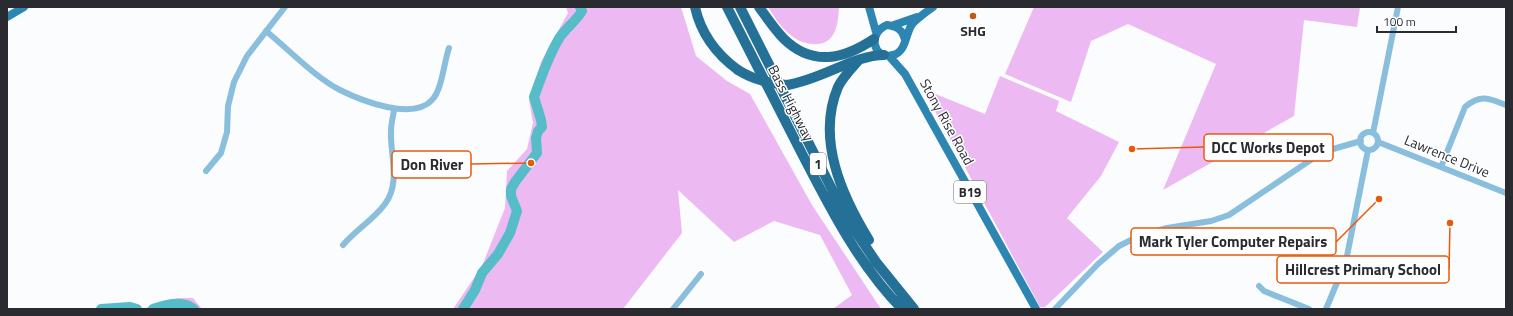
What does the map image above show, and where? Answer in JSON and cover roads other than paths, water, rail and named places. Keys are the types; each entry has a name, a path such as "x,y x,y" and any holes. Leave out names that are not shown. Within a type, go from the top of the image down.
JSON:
{"highway":[{"path":"695,7 705,36 726,61 750,77 764,82 787,84 804,82 859,60 875,55 886,55"},
{"name":"Bass Highway","path":"727,7 811,172 846,236 873,276 902,309"},
{"name":"Bass Highway","path":"740,7 846,217 876,262 914,309"},
{"path":"759,7 784,39 806,53 819,56 838,57 858,50 875,35"},
{"path":"859,60 843,77 834,99 831,140 835,168 844,196 854,215 878,255 906,292 914,309"}],"main road":[{"path":"7,17 24,7"},
{"name":"B19","path":"869,7 875,35 875,47 886,55"},
{"name":"B19","path":"869,7 878,19 902,32 905,40 902,50"},
{"path":"905,40 913,23 932,7"},
{"path":"875,35 890,25 914,19 924,14"},
{"path":"886,55 897,54 902,50"},
{"name":"Stony Rise Road","path":"902,50 905,74"},
{"name":"Stony Rise Road","path":"886,55 905,74 1036,309"}],"street":[{"path":"206,171 221,153 227,132 228,106 234,82 247,56 285,7"},
{"path":"1373,133 1398,7"},
{"path":"266,31 321,78 340,90 394,110 419,109 433,100 439,85 449,48"},
{"path":"1441,167 1465,107 1472,101 1479,98 1491,99 1506,105"},
{"path":"344,245 353,234 385,204 392,189 394,174 391,131 394,110"},
{"path":"1055,309 1098,264 1119,246 1139,236 1167,228 1211,221 1229,215 1315,157 1333,149 1361,141 1365,133 1373,133 1377,137 1378,142 1376,147 1368,150"},
{"path":"1361,141 1364,148 1368,150"},
{"name":"Lawrence Drive","path":"1378,142 1506,193"},
{"path":"1326,309 1346,261 1368,150"},
{"path":"674,309 700,274"},
{"path":"1259,286 1264,291 1309,309"}],"waterway":[{"path":"463,309 475,290 482,273 498,254 510,233 517,211 511,196 511,189 537,153 536,138 538,131 542,127 534,97 552,51 560,37 582,11 580,7"},
{"path":"153,309 169,304 185,304 194,309"},
{"path":"101,309 130,307 137,309"}],"place":[{"name":"SHG","path":"973,16"},
{"name":"DCC Works Depot","path":"1132,149"},
{"name":"Don River","path":"531,163"},
{"name":"Mark Tyler Computer Repairs","path":"1379,199"},
{"name":"Hillcrest Primary School","path":"1450,223"}]}
